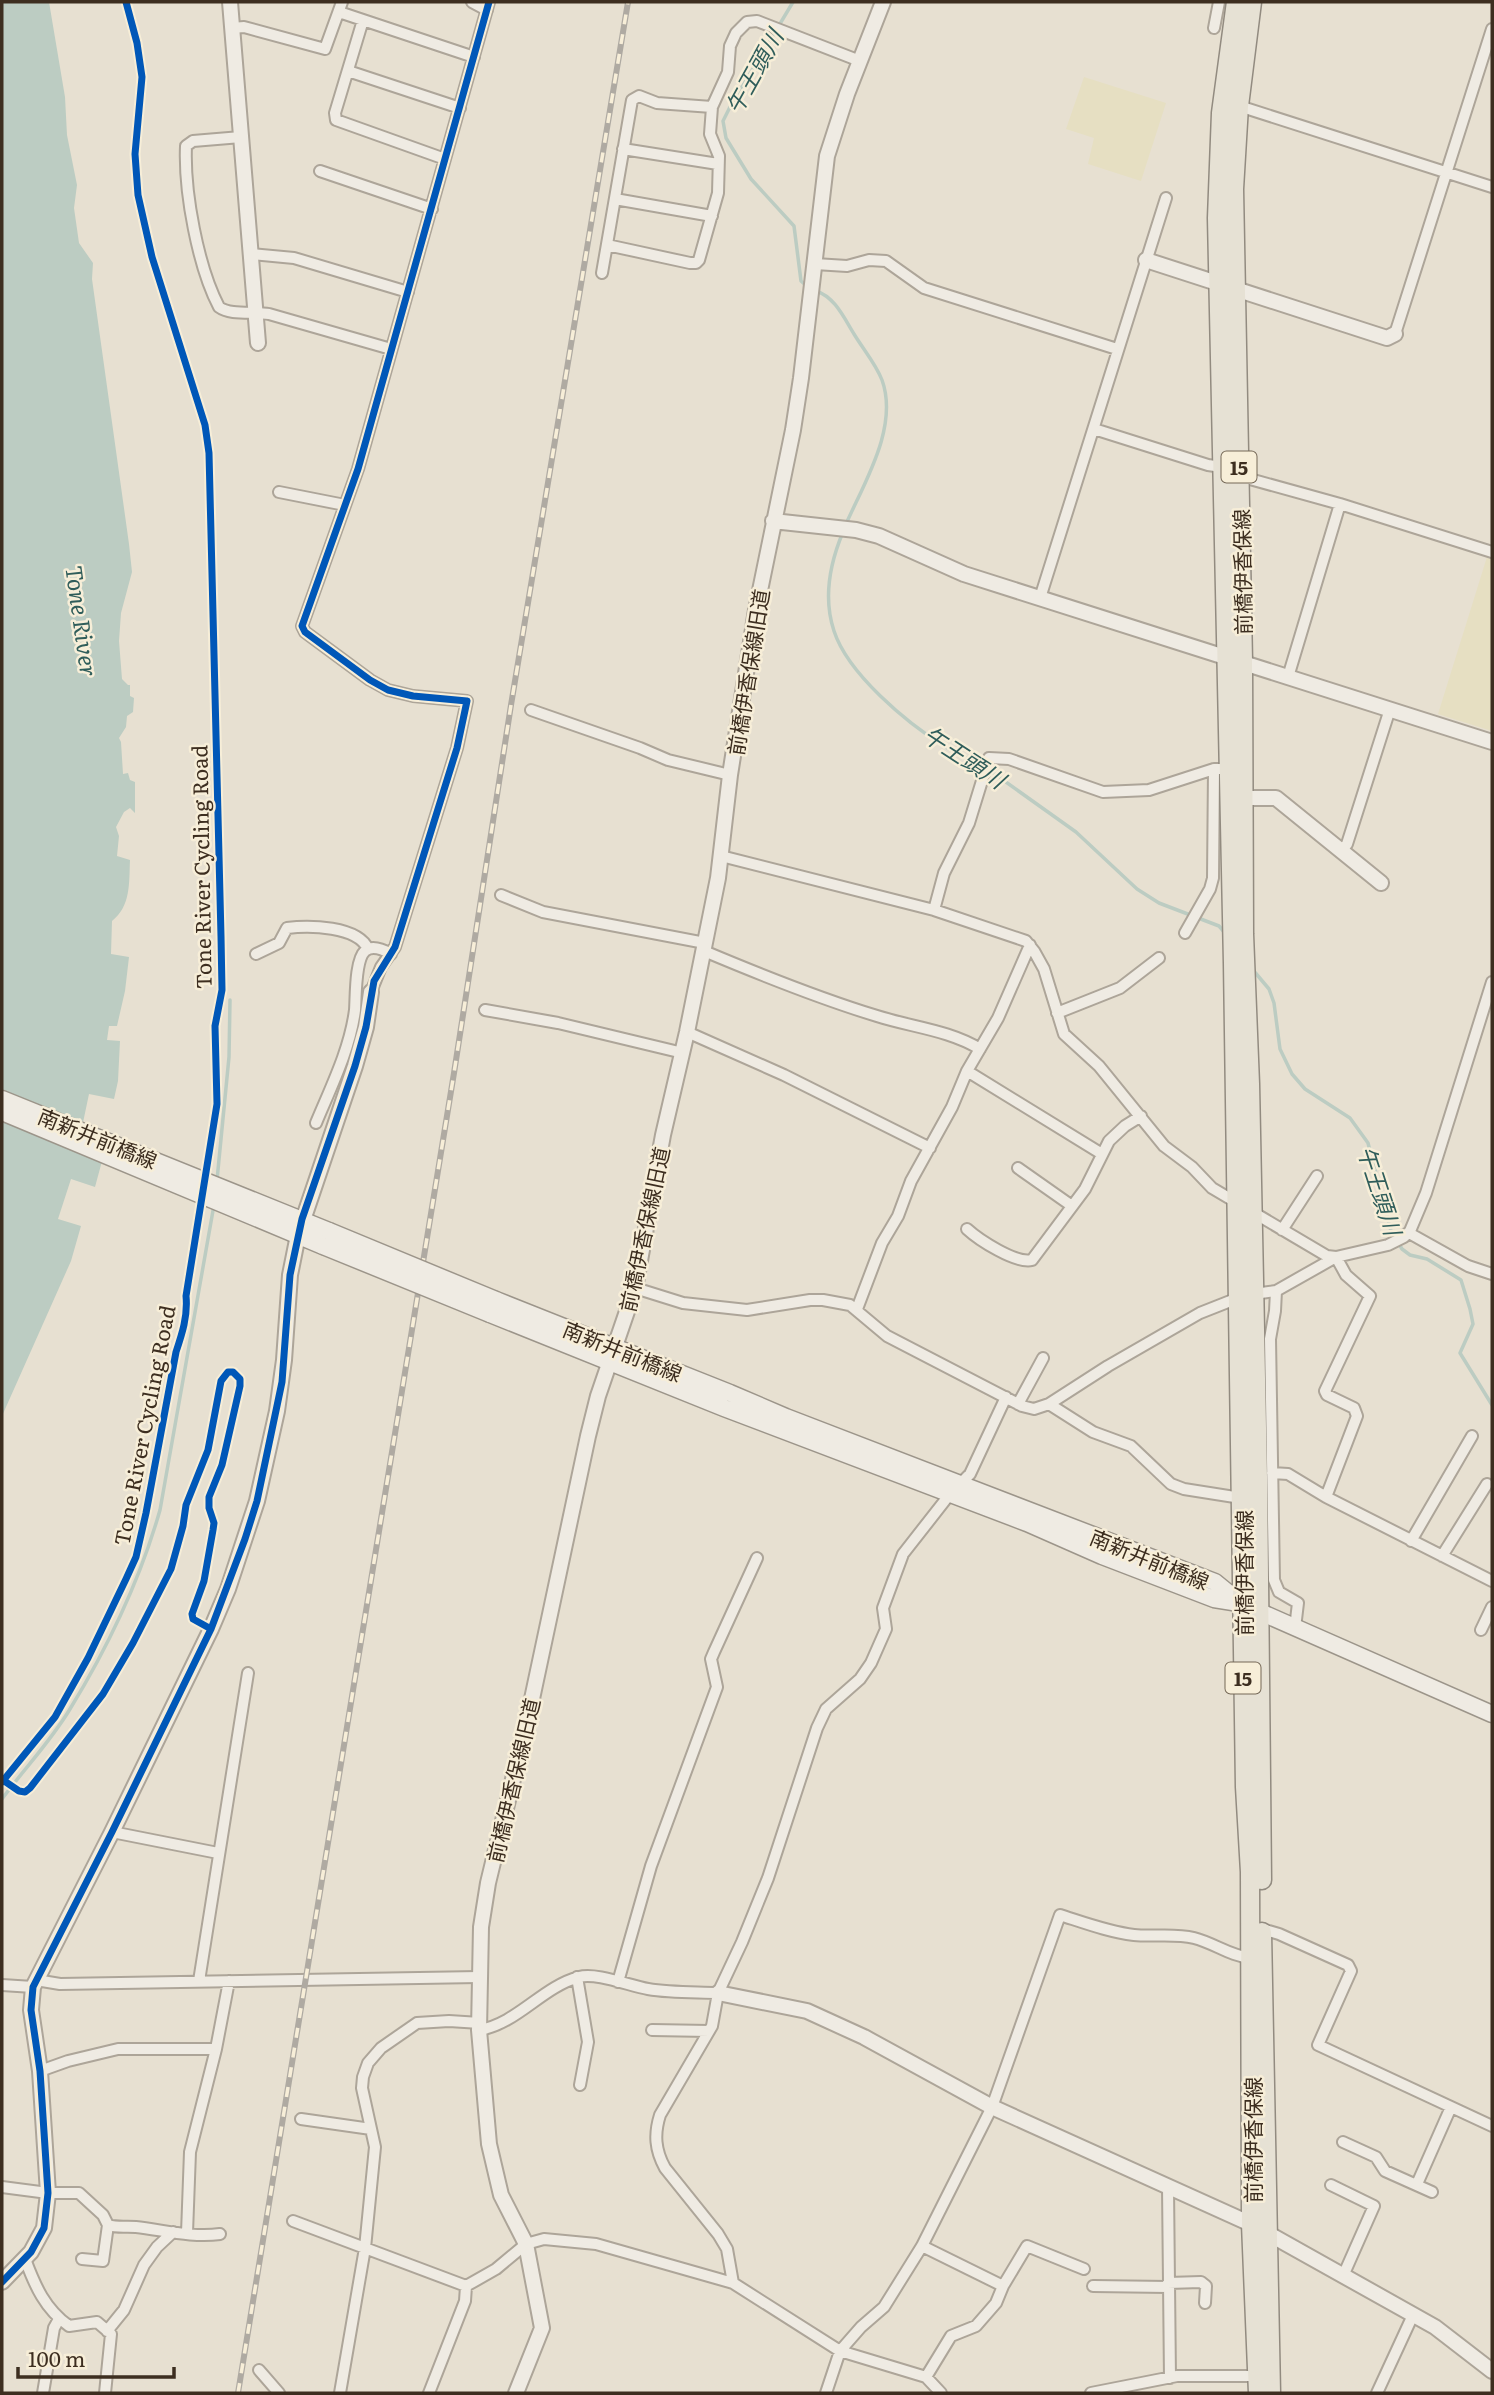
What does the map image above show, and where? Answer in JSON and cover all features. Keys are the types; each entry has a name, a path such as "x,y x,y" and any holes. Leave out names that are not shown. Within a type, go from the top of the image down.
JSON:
{"main road":[{"name":"前橋伊香保線","path":"1236,2 1219,142 1239,475 1243,662 1244,799 1238,928 1233,962 1236,1202 1246,1296 1250,1607 1251,2224 1267,2389"},
{"name":"前橋伊香保線","path":"1252,2 1239,106 1227,286 1222,467 1225,656 1221,769 1247,986 1253,1212 1246,1296 1241,1498 1250,1607 1271,2134 1267,2389"},
{"name":"南新井前橋線","path":"2,1099 277,1209 300,1227 612,1355 955,1489 1215,1582 1250,1607 1492,1714"},
{"name":"南新井前橋線","path":"2,1112 275,1226 300,1227"}],"street":[{"path":"230,2 258,343"},
{"path":"2,2282 31,2252 44,2228 48,2193 40,2071 31,2010 34,1983 112,1832 228,1589 257,1501 282,1382 290,1275 300,1227 355,1066 366,1027 374,981 395,947 454,760 467,701 413,696 388,690 370,680 303,630 303,621 358,469 488,6 472,2"},
{"name":"前橋伊香保線旧道","path":"516,2393 542,2328 526,2244 501,2195 488,2144 480,2026 481,1927 488,1883 529,1713 588,1436 598,1396 635,1289 663,1135 704,947 721,856 730,775 756,610 793,430 827,156 838,119 883,2"},
{"path":"1214,28 1219,2"},
{"path":"232,27 244,27 325,49 341,7 363,20 474,57"},
{"path":"363,20 335,113 336,120 445,159"},
{"path":"607,245 696,263 699,260 718,193 717,151 710,134 712,107 728,72 733,39 739,29 750,20 860,61"},
{"path":"1146,260 1387,338 1395,334 1492,29"},
{"path":"348,71 460,108"},
{"path":"602,273 631,102 637,96 657,103 712,107"},
{"path":"1239,106 1492,187"},
{"path":"241,137 193,141 187,144 186,150 188,191 198,244 219,307 226,312 256,311 391,349"},
{"path":"623,149 718,164"},
{"path":"320,172 432,209"},
{"path":"1040,598 1166,198"},
{"path":"615,199 712,216"},
{"path":"251,254 294,258 408,292"},
{"path":"815,264 847,266 869,260 887,261 924,289 1117,349"},
{"path":"1094,429 1222,467"},
{"path":"1239,475 1492,552"},
{"path":"279,492 345,505"},
{"path":"1288,677 1340,504"},
{"path":"773,522 856,530 890,540 964,574 1492,742"},
{"path":"1342,851 1347,844 1390,709"},
{"path":"531,710 668,760 730,775"},
{"path":"934,910 944,873 969,823 981,782 992,757 1007,759 1083,787 1111,793 1149,790 1221,769 1213,878 1185,933"},
{"path":"1244,799 1276,798 1381,883"},
{"path":"721,856 934,910 1021,939 1030,945 1044,969 1064,1034 1099,1066 1169,1151 1192,1167 1212,1188 1327,1256 1336,1257"},
{"path":"501,895 543,912 704,947 767,979 875,1016 929,1029 980,1049"},
{"path":"256,954 279,943 287,928 305,926 355,934 365,942 368,949"},
{"path":"857,1309 882,1243 898,1216 911,1181 1015,984 1030,945"},
{"path":"316,1123 349,1037 355,1012 358,967 363,953 368,949 376,949 391,954"},
{"path":"1057,1013 1120,988 1159,958"},
{"path":"635,1289 683,1303 747,1310 822,1300 850,1305 887,1336 1018,1404 1034,1409 1049,1404 1200,1313 1246,1296 1276,1291 1336,1257 1388,1245 1407,1235 1426,1193 1492,982"},
{"path":"485,1010 558,1023 682,1053"},
{"path":"687,1032 784,1075 930,1148"},
{"path":"967,1071 1102,1154"},
{"path":"967,1229 1015,1258 1029,1261 1034,1258 1094,1174 1102,1154 1118,1132 1141,1116"},
{"path":"1018,1168 1072,1206"},
{"path":"1282,1230 1317,1175"},
{"path":"1407,1235 1468,1266 1492,1274"},
{"path":"1326,1497 1357,1412 1327,1395 1325,1391 1370,1296 1346,1275 1336,1257"},
{"path":"1276,1291 1270,1339 1274,1580 1279,1592 1298,1603 1295,1628"},
{"path":"1018,1404 1043,1358"},
{"path":"733,2283 727,2249 665,2168 659,2157 655,2131 660,2115 709,2031 718,1993 768,1878 826,1709 860,1679 871,1662 886,1629 883,1608 902,1554 970,1474 1006,1397"},
{"path":"1049,1404 1093,1432 1131,1446 1171,1484 1184,1489 1241,1498"},
{"path":"1411,1541 1472,1436"},
{"path":"1272,1473 1288,1474 1326,1497 1492,1581"},
{"path":"1442,1556 1487,1484"},
{"path":"618,1982 650,1866 718,1687 711,1659 757,1558"},
{"path":"1481,1630 1492,1607"},
{"path":"199,1981 248,1673"},
{"path":"112,1832 218,1853"},
{"path":"825,2393 840,2351 861,2327 884,2307 922,2246 992,2107 1060,1915 1109,1931 1196,1938 1239,1957 1251,1958"},
{"path":"1262,1929 1348,1965 1351,1971 1318,2045 1492,2126"},
{"path":"340,2393 365,2248 375,2147 362,2088 368,2063 381,2048 417,2023 449,2021 492,2028 555,1986 582,1975 649,1989 718,1993 807,2011 864,2037 992,2107 1251,2224 1435,2327 1492,2371"},
{"path":"2,1985 479,1977"},
{"path":"577,1977 588,2042 580,2085"},
{"path":"187,2233 190,2152 216,2049 229,1981"},
{"path":"652,2031 709,2031"},
{"path":"40,2071 118,2049 216,2049"},
{"path":"1417,2184 1451,2107"},
{"path":"301,2119 371,2129"},
{"path":"1342,2142 1376,2157 1385,2171 1432,2193"},
{"path":"1331,2185 1374,2206 1343,2276"},
{"path":"1168,2186 1170,2378"},
{"path":"2,2187 48,2193 79,2193 103,2215 108,2225 103,2261 82,2259"},
{"path":"293,2221 466,2286"},
{"path":"108,2225 220,2234"},
{"path":"107,2331 124,2310 144,2265 157,2247 173,2232"},
{"path":"466,2286 496,2269 526,2244 544,2239 596,2244 733,2283 840,2351 926,2377 941,2393"},
{"path":"922,2246 1003,2286"},
{"path":"926,2377 951,2336 976,2326 996,2303 1027,2246 1084,2269"},
{"path":"24,2259 39,2294 59,2319 69,2326 97,2322 111,2334 105,2393"},
{"path":"1093,2286 1201,2282 1206,2286 1205,2303"},
{"path":"429,2393 465,2301 466,2286"},
{"path":"1377,2393 1413,2315"},
{"path":"43,2393 54,2328 59,2319"},
{"path":"259,2370 279,2393"},
{"path":"1091,2393 1170,2378 1267,2389"}],"shaded area":[{"path":"1084,77 1166,103 1141,181 1088,164 1094,138 1066,129"},
{"path":"1487,557 1492,558 1492,731 1438,714"}],"water":[{"name":"Tone River","path":"2,2 49,2 65,97 67,135 77,185 74,208 79,243 93,263 92,279 132,572 121,613 119,641 122,679 130,685 130,696 134,698 133,712 127,716 126,727 119,738 123,774 128,773 130,780 135,782 135,813 130,808 124,812 116,827 119,836 117,856 130,860 126,901 112,921 111,954 129,957 117,1026 109,1026 107,1040 120,1041 118,1081 114,1099 89,1094 81,1132 108,1139 95,1187 71,1179 58,1219 81,1226 71,1261 2,1416"}],"waterway":[{"name":"午王頭川","path":"793,2 723,121 726,138 751,179 794,226 801,281 809,288"},
{"name":"午王頭川","path":"816,291 829,298 843,315 873,362 882,380 886,398 886,417 877,454 846,524"},
{"name":"午王頭川","path":"843,532 832,568 829,593 831,619 841,647 865,680 897,711 944,746 983,766"},
{"name":"午王頭川","path":"989,770 1076,832 1137,889 1159,903 1219,926 1225,933"},
{"name":"午王頭川","path":"1253,970 1269,989 1274,1003 1280,1049 1292,1074 1305,1089 1350,1118 1368,1143 1391,1231 1402,1249 1410,1255 1427,1259 1461,1280 1473,1324 1460,1353 1492,1405"},
{"path":"217,1180 229,1057 230,1000"},
{"path":"2,1799 54,1732 84,1686 122,1612 143,1562 160,1510 214,1205"}],"railway":[{"path":"238,2393 454,1073 511,705 628,2"}],"cycle path":[{"name":"Tone River Cycling Road","path":"2,1782 55,1717 88,1658 136,1557 185,1318 186,1296 217,1104 215,1026 222,990 209,453 205,425 152,257 138,195 135,154 142,77 137,43 126,2"},
{"path":"2,2282 31,2252 44,2228 48,2193 40,2071 31,2010 33,1987 211,1629 245,1539 257,1501 282,1382 290,1275 302,1219 355,1066 366,1027 374,981 395,947 457,748 467,701 413,696 388,690 370,680 305,632 302,626 358,469 489,2"},
{"path":"3,1780 19,1791 25,1792 30,1788 103,1694 133,1643 171,1569 186,1505 208,1450 221,1381 228,1372 233,1372 240,1379 240,1386 222,1465 209,1497 213,1530 204,1581 192,1614 193,1619 211,1629"}]}
